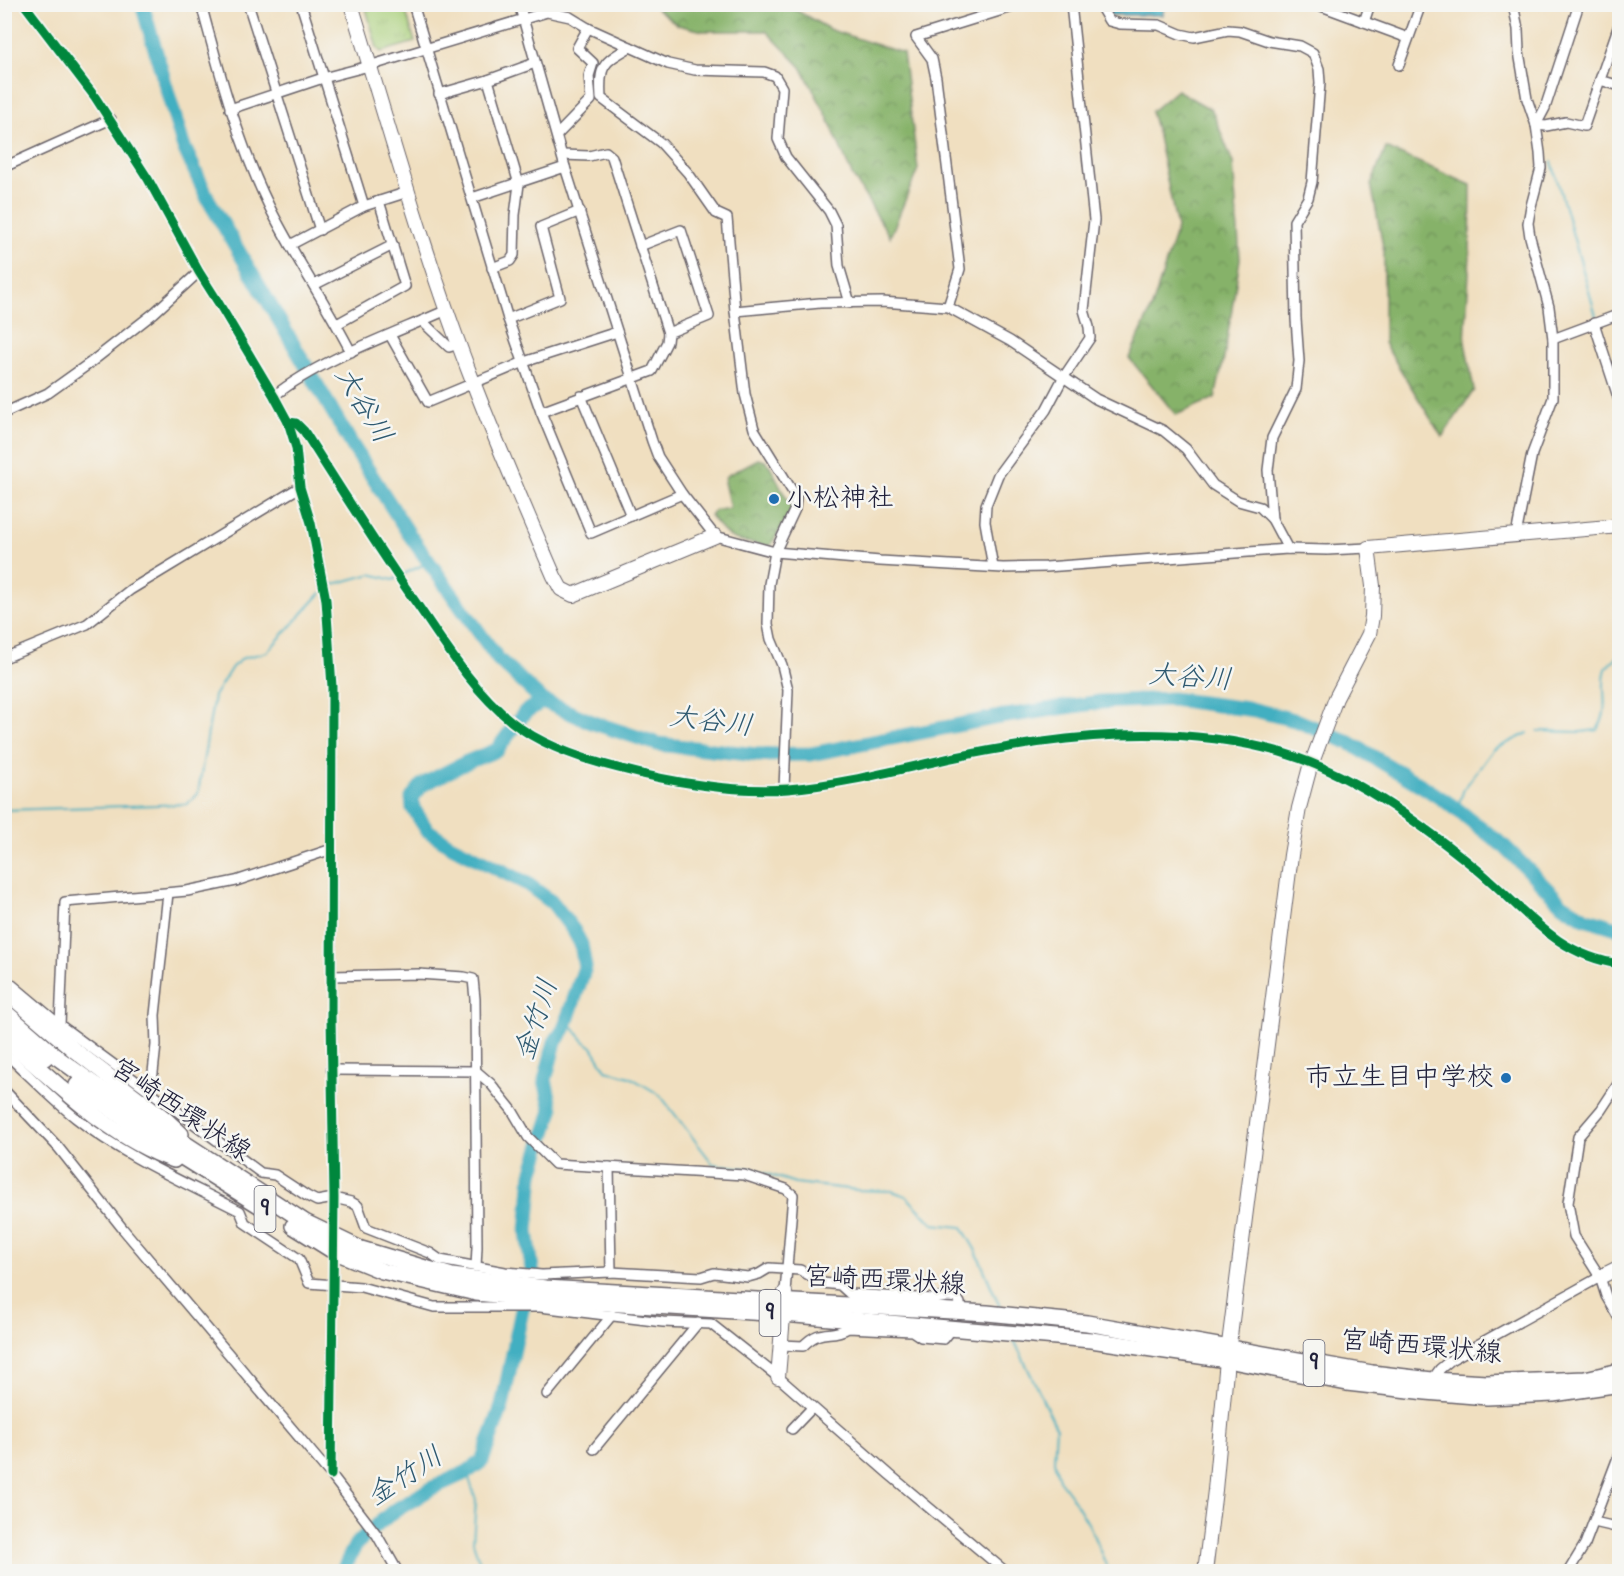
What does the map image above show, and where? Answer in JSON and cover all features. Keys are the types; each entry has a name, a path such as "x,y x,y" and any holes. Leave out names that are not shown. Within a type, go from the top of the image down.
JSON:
{"main road":[{"path":"4,990 74,1050 165,1119 206,1166"},
{"name":"宮崎西環状線","path":"4,1011 56,1061"},
{"name":"宮崎西環状線","path":"4,1026 94,1084 206,1166 305,1222 333,1244 382,1270 476,1293 503,1289 784,1302 987,1313 1087,1323 1347,1383 1487,1397 1553,1394 1620,1384"},
{"path":"4,1038 109,1127 153,1152 206,1166"},
{"name":"宮崎西環状線","path":"784,1302 952,1329 1228,1354 1432,1380 1487,1383 1586,1379 1620,1371"}],"street":[{"path":"24,4 75,68 148,179 199,273 274,396 288,422 296,448 300,487 311,523 326,600 332,687 331,1070 334,1198 331,1475"},
{"path":"201,4 230,109 249,162 290,245 351,352"},
{"path":"248,4 320,230"},
{"path":"301,4 364,206"},
{"path":"351,4 408,192 473,384 561,588 573,595 715,536"},
{"path":"413,4 508,319 541,412 591,534 682,494"},
{"path":"519,4 565,166 658,456 682,494 715,536 730,542 774,552 993,567 1047,567 1288,549 1368,548 1620,526"},
{"path":"948,307 960,269 936,78 932,59 916,37 1022,4"},
{"path":"993,567 985,522 986,505 999,475 1046,410 1063,378 1090,338 1084,310 1094,220 1071,4"},
{"path":"1099,4 1109,21 1120,24 1159,25 1194,37 1228,30 1240,31 1269,41 1300,46 1312,53 1319,69 1320,82 1312,182 1308,198 1294,221 1299,361 1296,389 1272,438 1269,470 1272,519"},
{"path":"1364,22 1370,4"},
{"path":"1399,65 1421,4"},
{"path":"1513,4 1525,89 1536,125 1541,168 1528,223 1549,306 1553,339 1553,398 1532,454 1516,535"},
{"path":"1536,125 1545,108 1579,4"},
{"path":"1316,5 1408,38"},
{"path":"230,109 323,78 547,12 560,14 668,64 694,70 764,72 775,76 782,88 778,139 786,157 829,211 836,225 839,266 850,303"},
{"path":"1536,125 1545,126 1566,122 1584,126 1620,22"},
{"path":"557,135 591,100 590,76 593,63 577,48 588,28"},
{"path":"630,47 608,60 599,76 601,98 661,143 688,173 716,213 727,218 745,394 754,429 796,497 795,509 774,552 769,584 768,624 788,690 784,787"},
{"path":"439,94 535,63"},
{"path":"488,80 519,184 515,215 514,255 510,261 492,268"},
{"path":"1600,80 1620,86"},
{"path":"4,167 111,120"},
{"path":"541,412 652,372 667,342 668,333 612,157 606,152 589,156 563,155"},
{"path":"472,198 519,184 565,166"},
{"path":"290,245 364,206 408,192"},
{"path":"337,324 405,286 379,201"},
{"path":"508,319 560,298 541,227 580,211"},
{"path":"640,246 681,230 709,316 668,333"},
{"path":"314,285 393,245"},
{"path":"4,414 48,393 90,363 154,313 199,273"},
{"path":"735,310 882,302 948,307 1010,341 1096,399 1164,431 1186,449 1214,485 1238,501 1260,507 1272,519 1288,549"},
{"path":"274,396 289,384 351,352 447,310"},
{"path":"1553,339 1620,314"},
{"path":"422,321 449,347 459,344"},
{"path":"1594,323 1620,403"},
{"path":"390,335 428,402 524,362 617,333"},
{"path":"581,396 631,516"},
{"path":"288,422 296,423 304,432 379,550 461,669 484,696 512,722 528,733 583,759 680,783 761,789 848,780 960,756 1058,739 1157,734 1239,742 1312,760 1426,830 1477,869 1555,940 1580,953 1620,963"},
{"path":"4,658 87,624 130,590 300,487"},
{"path":"1205,1572 1228,1354 1299,808 1312,760 1336,698 1369,634 1373,586 1368,548"},
{"path":"60,1025 65,902 168,893 236,881 332,849"},
{"path":"151,1091 156,1045 155,1015 168,893"},
{"path":"332,976 418,974 473,979 476,1071 476,1267"},
{"path":"4,978 60,1025 261,1173 275,1175 317,1200 334,1198 351,1202 358,1206 366,1228 430,1252 440,1260 476,1267 503,1289"},
{"path":"4,1052 75,1118 131,1155 240,1211 245,1223 299,1259 309,1283 361,1287 434,1307 503,1289 542,1292 612,1315 663,1322 711,1324 778,1377 1006,1572"},
{"path":"331,1070 476,1071 491,1084 512,1110 528,1137 555,1164 744,1175 786,1189 793,1195 778,1377"},
{"path":"1620,1081 1601,1110 1578,1137 1568,1203 1574,1236 1600,1277 1606,1296 1620,1320"},
{"path":"4,1090 58,1147 123,1229 331,1475 378,1535 398,1572"},
{"path":"609,1167 611,1272"},
{"path":"1432,1380 1452,1359 1620,1267"},
{"path":"542,1292 611,1272 701,1277 714,1273 748,1277 769,1268 800,1270 823,1282 840,1285 850,1294 934,1299 957,1298 960,1303 960,1312"},
{"path":"547,1394 612,1315"},
{"path":"594,1449 699,1323"},
{"path":"781,1345 803,1346 812,1337 822,1333 840,1333 848,1328 912,1332 921,1337 944,1340 952,1329"},
{"path":"792,1429 813,1408"},
{"path":"1568,1572 1585,1544 1620,1452"},
{"path":"1594,1522 1620,1528"}],"green space":[{"path":"365,5 404,5 415,42 381,52 377,48"},
{"path":"652,5 787,5 831,30 903,53 918,169 890,237 852,175 827,116 801,67 766,31 703,31 678,25"},
{"path":"1177,90 1212,110 1233,163 1240,259 1215,398 1176,415 1129,358 1152,307 1177,228 1151,112"},
{"path":"1386,148 1471,185 1465,342 1474,390 1442,437 1384,343 1384,252 1371,184"},
{"path":"758,459 770,466 791,507 790,514 770,546 736,540 724,532 710,515 714,511 730,508 724,482 726,476"}],"water":[{"path":"1103,5 1164,5 1163,15 1109,15"}],"waterway":[{"name":"大谷川","path":"142,4 183,145 208,199 354,448 409,534 498,659 543,701 594,723 658,744 757,755 811,754 999,717 1100,702 1172,699 1255,710 1298,721 1348,742 1424,787 1505,847 1562,904 1585,918 1620,929"},
{"path":"1552,162 1596,316"},
{"path":"402,575 429,562"},
{"path":"328,587 371,574 393,580 397,578"},
{"path":"4,810 187,804 198,793 214,696 232,667 243,658 267,652 321,593"},
{"path":"1538,731 1597,730 1604,714 1606,669 1620,655"},
{"name":"金竹川","path":"342,1572 356,1544 391,1513 430,1489 467,1472 482,1461 502,1406 522,1310 531,1289 533,1277 527,1231 532,1174 552,1110 545,1080 555,1042 564,1029 585,967 581,944 553,903 526,883 450,845 427,830 413,808 412,798 422,785 467,762 497,750 525,712 543,701"},
{"path":"1457,809 1464,789 1493,750 1528,733"},
{"path":"567,1021 592,1047 606,1070 630,1077 660,1095 713,1164 752,1169 795,1183 857,1190 892,1191 906,1196 933,1224 962,1227 976,1251 1000,1307"},
{"path":"1014,1340 1056,1427 1054,1461 1059,1480 1089,1525 1109,1572"},
{"path":"467,1472 476,1500 473,1542 483,1572"}],"cycle path":[{"path":"24,4 95,97 148,179 199,272 274,396 288,422 296,448 300,487 311,523 326,600 332,687 331,1017 334,1198 331,1475"},
{"path":"288,422 296,423 304,431 389,564 450,653 473,682 512,722 536,738 563,751 659,778 724,788 767,790 830,784 996,749 1077,738 1159,735 1199,737 1240,743 1307,761 1358,785 1406,815 1451,849 1557,939 1596,959 1620,964"}],"place":[{"name":"小松神社","path":"774,499"},
{"name":"市立生目中学校","path":"1506,1078"}]}
